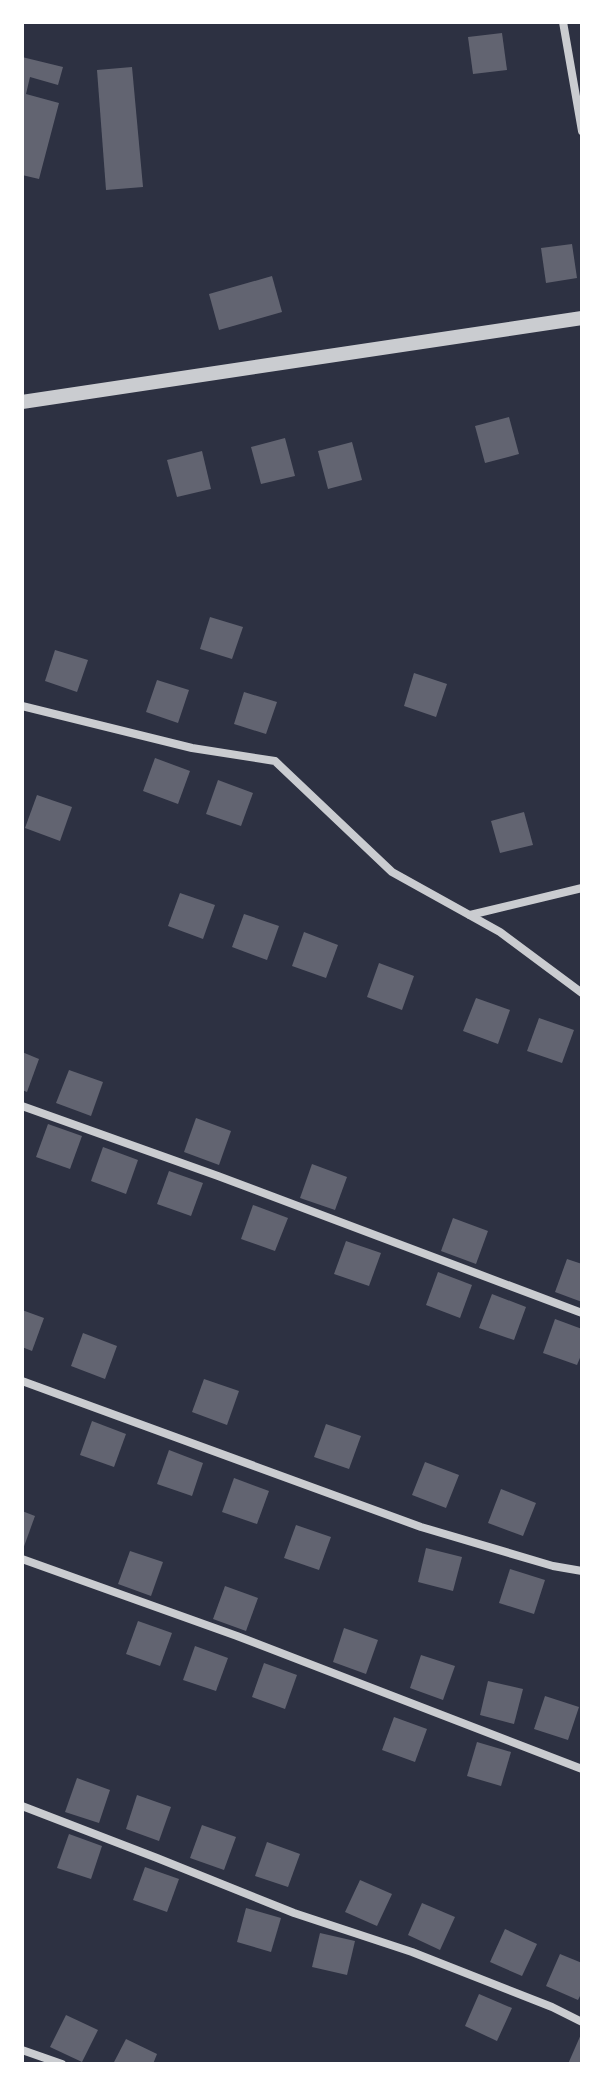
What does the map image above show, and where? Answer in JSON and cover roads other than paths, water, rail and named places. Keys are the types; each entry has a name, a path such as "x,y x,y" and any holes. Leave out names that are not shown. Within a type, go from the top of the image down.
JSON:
{"street":[{"path":"563,22 582,131"},
{"path":"22,402 582,318"},
{"path":"22,706 192,748 275,761 392,872 500,932 582,993"},
{"path":"469,915 582,888"},
{"path":"22,1106 582,1313"},
{"path":"22,1381 421,1527 553,1566 582,1571"},
{"path":"22,1559 237,1636 582,1769"},
{"path":"22,1806 294,1913 426,1958 552,2007 582,2022"},
{"path":"22,2050 62,2064"}]}
